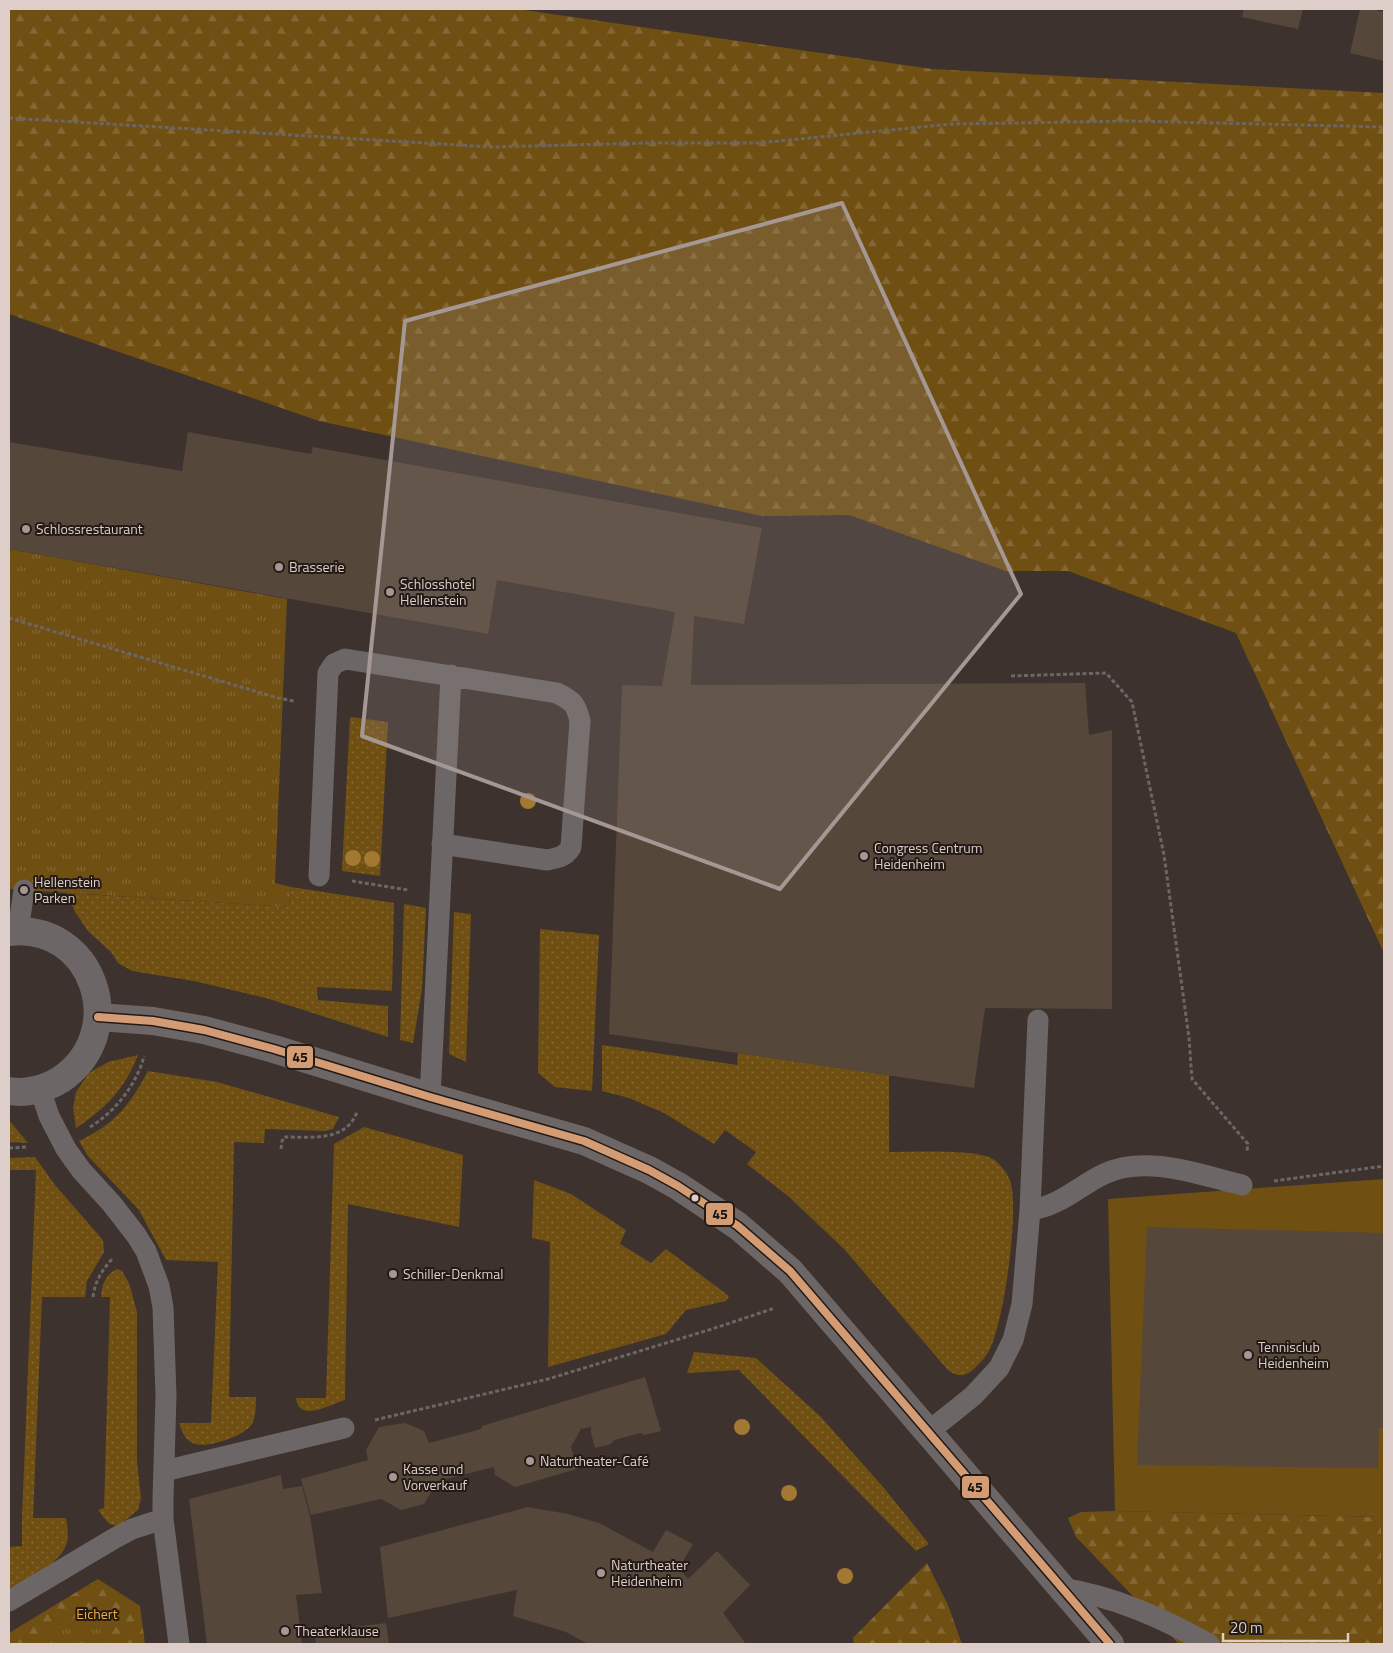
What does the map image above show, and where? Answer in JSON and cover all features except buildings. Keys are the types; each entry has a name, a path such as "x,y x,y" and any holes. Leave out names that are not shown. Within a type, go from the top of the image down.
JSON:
{"street":[{"path":"9,1091 40,1089 54,1084 68,1075 79,1064 88,1050 94,1036 98,1017 95,990 90,977 73,953 47,937 14,932"},
{"path":"98,1017 153,1021 238,1039 584,1141 649,1170 678,1186 738,1226 790,1271 1110,1644"}],"lane":[{"path":"319,876 328,673 334,664 345,659 557,693 570,700 576,708 580,721 571,847 568,853 560,858 547,860 442,844"},
{"path":"430,1097 451,675"},
{"path":"14,932 24,890"},
{"path":"928,1432 973,1396 999,1368 1013,1340 1022,1304 1030,1210 1038,1020"},
{"path":"40,1089 48,1116 61,1141 81,1170 112,1204 136,1235 146,1251 160,1286 163,1307 166,1396 164,1520 179,1644"},
{"path":"1030,1210 1060,1201 1106,1173 1130,1167 1152,1165 1242,1185"},
{"path":"164,1471 344,1428"},
{"path":"9,1601 132,1529 164,1520"},
{"path":"1060,1588 1088,1592 1119,1601 1209,1644"}],"path":[{"path":"9,118 491,147 758,143 942,125 972,124 1132,121 1384,127"},
{"path":"9,618 278,698 326,707"},
{"path":"1011,676 1106,673 1132,702 1164,855 1189,1038 1192,1079 1248,1144 1242,1185 1384,1166"},
{"path":"319,876 439,895"},
{"path":"61,1141 79,1134 96,1124 112,1110 125,1094 142,1066 153,1021"},
{"path":"281,1149 284,1137 322,1138 351,1124 368,1078"},
{"path":"93,1296 95,1285 101,1273 136,1235"},
{"path":"344,1428 548,1379 702,1332 811,1296"}],"highlighted area":[{"path":"842,203 1021,594 780,889 362,736 405,321"}],"green space":[{"path":"9,9 517,9 932,69 1384,93 1384,953 1236,633 1068,571 1006,571 849,515 762,516 319,421 9,314"},
{"path":"9,549 287,599 275,883 291,887 289,907 9,889"},
{"path":"350,717 388,722 380,876 342,871"},
{"path":"291,887 394,903 392,991 317,987 318,1000 388,1006 388,1037 266,998 194,981 132,971 118,963 111,952 88,931 75,912 67,893 289,907"},
{"path":"404,904 426,908 422,989 413,1043 400,1040"},
{"path":"454,912 471,914 466,1062 449,1054"},
{"path":"540,929 599,935 592,1091 555,1087 538,1073"},
{"path":"602,1045 737,1065 738,1053 889,1075 889,1152 970,1153 991,1158 996,1162 1005,1171 1010,1180 1013,1194 1012,1239 1005,1290 995,1335 990,1349 983,1359 971,1372 964,1375 954,1374 947,1369 844,1249 788,1196 747,1164 756,1152 725,1130 714,1144 664,1113 629,1098 602,1091"},
{"path":"138,1055 127,1078 113,1097 105,1106 76,1128 73,1108 76,1092 89,1073 108,1062"},
{"path":"148,1071 217,1082 339,1117 333,1129 325,1131 265,1129 264,1143 234,1142 229,1397 256,1397 256,1411 252,1424 242,1433 217,1443 201,1445 192,1443 184,1435 179,1423 211,1423 218,1262 166,1260 139,1210 88,1156 79,1141 103,1127 128,1104"},
{"path":"9,1120 28,1143 9,1142"},
{"path":"364,1127 463,1155 459,1227 348,1204 345,1400 316,1410 303,1410 298,1405 296,1398 326,1398 334,1144"},
{"path":"35,1157 55,1185 103,1240 104,1252 87,1281 85,1297 42,1297 33,1518 66,1518 68,1539 59,1557 34,1576 9,1588 9,1547 22,1546 36,1170 9,1170 9,1158"},
{"name":"Tennisclub Heidenheim","path":"1384,1179 1384,1644 1382,1644 1381,1517 1115,1511 1108,1199"},
{"path":"534,1180 571,1194 626,1230 620,1244 651,1263 666,1249 729,1296 726,1301 686,1310 666,1334 548,1367 550,1242 532,1238"},
{"path":"117,1269 122,1271 129,1283 137,1312 137,1462 141,1498 138,1510 118,1526 109,1524 98,1510 104,1508 110,1297 101,1297 105,1280"},
{"path":"694,1352 756,1358 821,1417 884,1488 929,1544 916,1551 739,1370 687,1373"},
{"path":"1115,1511 1381,1517 1382,1644 1179,1644 1076,1537 1068,1518 1081,1512"},
{"path":"927,1563 948,1605 962,1644 854,1644 853,1638"},
{"name":"Eichert","path":"98,1579 140,1606 145,1644 9,1644 9,1633"},
{"path":"86,1610 106,1621 111,1644 37,1644"}],"transit line":[{"name":"45","path":"98,1017 153,1021 204,1030 274,1049 430,1097 584,1141 649,1170 678,1186 738,1226 790,1271 1110,1644"}],"place":[{"name":"Schlossrestaurant","path":"26,529"},
{"name":"Brasserie","path":"279,567"},
{"name":"Schlosshotel Hellenstein","path":"390,592"},
{"name":"Congress Centrum Heidenheim","path":"864,856"},
{"name":"Hellenstein Parken","path":"24,890"},
{"name":"Schiller-Denkmal","path":"393,1274"},
{"name":"Tennisclub Heidenheim","path":"1248,1355"},
{"name":"Naturtheater-Café","path":"530,1461"},
{"name":"Kasse und Vorverkauf","path":"393,1477"},
{"name":"Naturtheater Heidenheim","path":"601,1573"},
{"name":"Theaterklause","path":"285,1631"}]}
